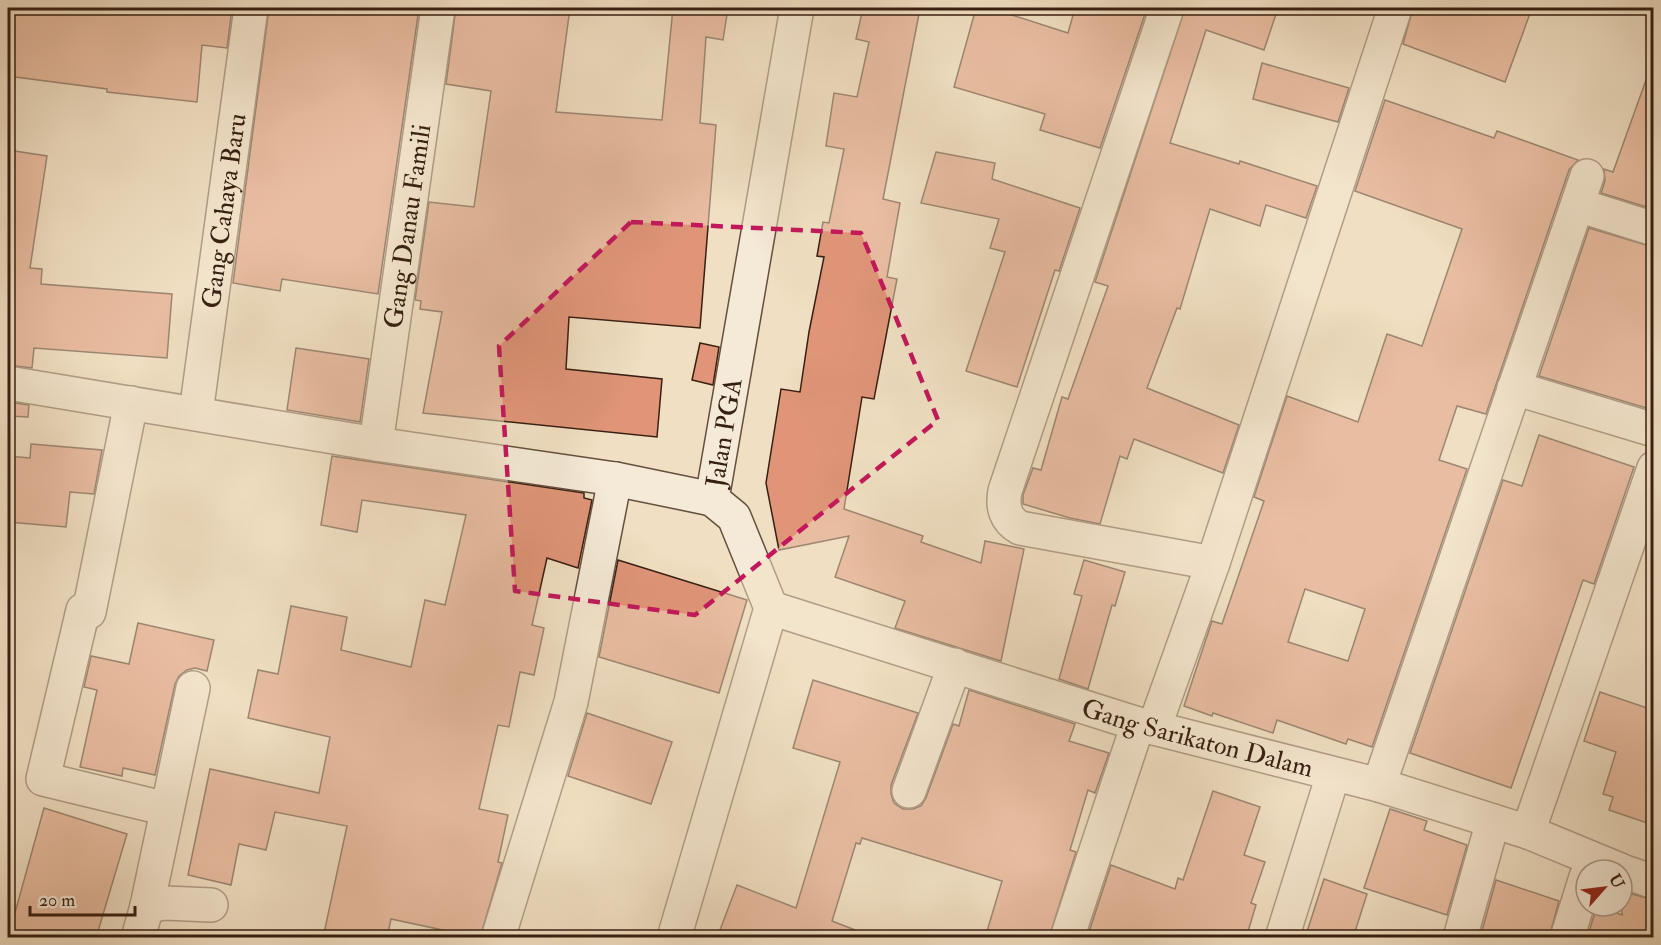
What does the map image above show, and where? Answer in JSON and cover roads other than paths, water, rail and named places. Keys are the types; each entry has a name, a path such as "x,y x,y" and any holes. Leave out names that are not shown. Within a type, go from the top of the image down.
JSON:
{"street":[{"name":"Gang Cahaya Baru","path":"196,413 251,8"},
{"name":"Gang Danau Famili","path":"376,444 438,8"},
{"name":"Jalan PGA","path":"771,608 734,517 712,499 797,8"},
{"path":"1167,8 1005,491 1004,508 1009,519 1020,528 1213,563"},
{"path":"1067,938 1146,726 1213,563 1395,8"},
{"path":"1379,785 1582,190 1653,229"},
{"path":"8,383 376,444 615,479 712,499"},
{"path":"1514,388 1653,430"},
{"path":"131,403 89,612 83,610 43,779 167,808"},
{"path":"1528,832 1653,468"},
{"path":"498,938 571,702 615,479"},
{"path":"674,938 771,608"},
{"name":"Gang Sarikaton Dalam","path":"771,608 1146,726 1332,775 1379,785 1528,832 1579,858"},
{"path":"909,791 955,666"},
{"path":"138,938 147,906 193,688"},
{"path":"1282,938 1332,775"},
{"path":"1460,938 1493,821"},
{"name":"Gang Sarikaton Dalam","path":"1634,878 1653,882"},
{"path":"147,906 165,903 211,905"},
{"path":"1567,938 1577,918"}]}
